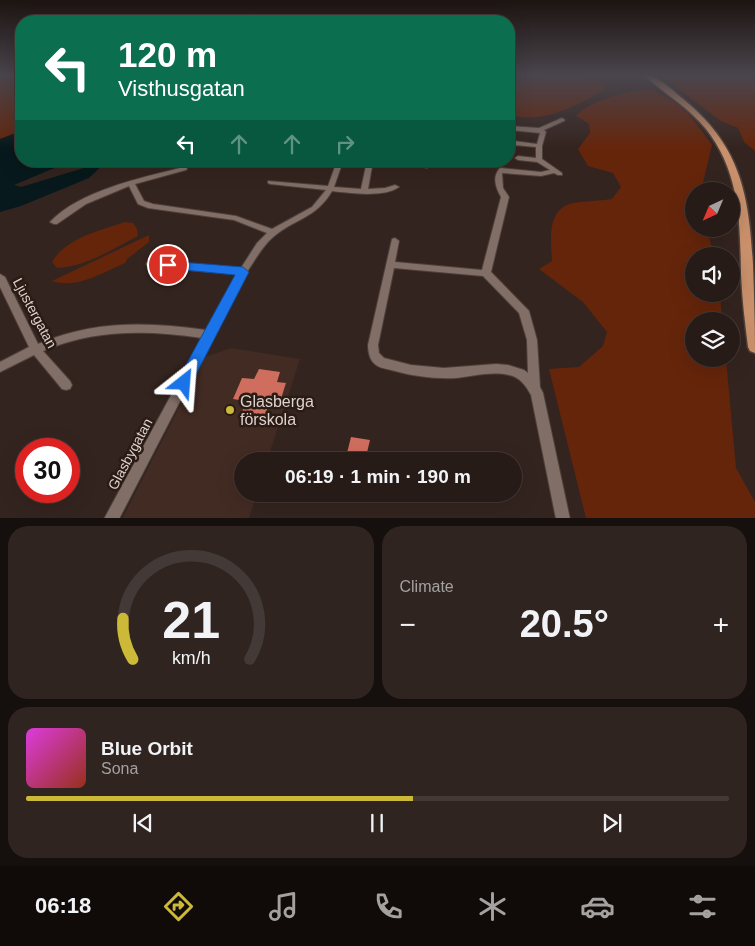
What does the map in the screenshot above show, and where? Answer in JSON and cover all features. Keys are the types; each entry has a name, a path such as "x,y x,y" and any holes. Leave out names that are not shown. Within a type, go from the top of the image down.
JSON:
{"main road":[{"path":"681,100 701,118 718,140 732,166 742,208 748,291 755,347"}],"street":[{"path":"515,128 540,130 562,120"},
{"path":"539,160 538,146 543,132 540,130"},
{"path":"515,143 538,146"},
{"path":"486,273 505,197 499,188 499,172 501,170 542,174 557,173 539,160 518,158"},
{"path":"54,222 86,200 132,183 184,169 183,167"},
{"name":"Glasbygatan","path":"111,518 243,272 262,243 274,233 309,213 325,198 331,188 338,167"},
{"path":"364,191 369,167"},
{"path":"270,182 364,191 388,191 395,187"},
{"path":"132,183 141,202 151,206 236,218 274,233"},
{"path":"395,241 373,344 374,354 380,362 444,373 493,369 516,371 531,380 534,387"},
{"path":"150,264 243,272"},
{"path":"390,265 486,273 524,311 532,340 534,387 563,518"},
{"name":"Ljustergatan","path":"0,276 36,350 66,385"},
{"path":"0,367 79,333 114,327 169,328 210,335"}],"shaded area":[{"path":"0,100 15,100 15,133 0,139"},
{"path":"515,100 585,100 560,112 534,117 515,115"},
{"path":"602,100 670,100 685,111 712,145 703,182 685,182 685,238 709,238 712,247 685,247 685,302 721,302 721,312 685,312 685,367 727,367 736,468 755,502 755,518 586,518 549,369 579,367 603,346 607,332 583,302 539,269 552,261 552,227 558,212 564,206 573,203 612,199 621,187 613,173 588,166 578,149 590,133 589,124 576,116 590,105"},
{"path":"693,100 755,100 755,151 744,142 738,128 721,121"},
{"path":"15,133 15,167 58,167 14,185 21,187 87,167 101,167 89,178 21,206 0,212 0,139"},
{"path":"125,222 133,223 137,229 138,236 89,261 57,268 52,262 58,254 74,241"},
{"path":"149,235 149,242 127,259 125,263 89,279 71,283 52,281"},
{"name":"Glasberga förskola","path":"231,348 300,359 270,452 234,452 234,502 254,502 249,518 123,518 205,357"}],"building":[{"name":"Glasberga förskola","path":"259,369 280,372 277,382 286,383 279,405 269,404 265,415 242,412 246,401 233,399 242,378 254,379"},
{"path":"351,437 370,440 367,452 347,452"}],"place":[{"name":"Glasberga förskola","path":"230,410"}],"route":[{"path":"168,265 243,272 227,306 184,383"}]}
